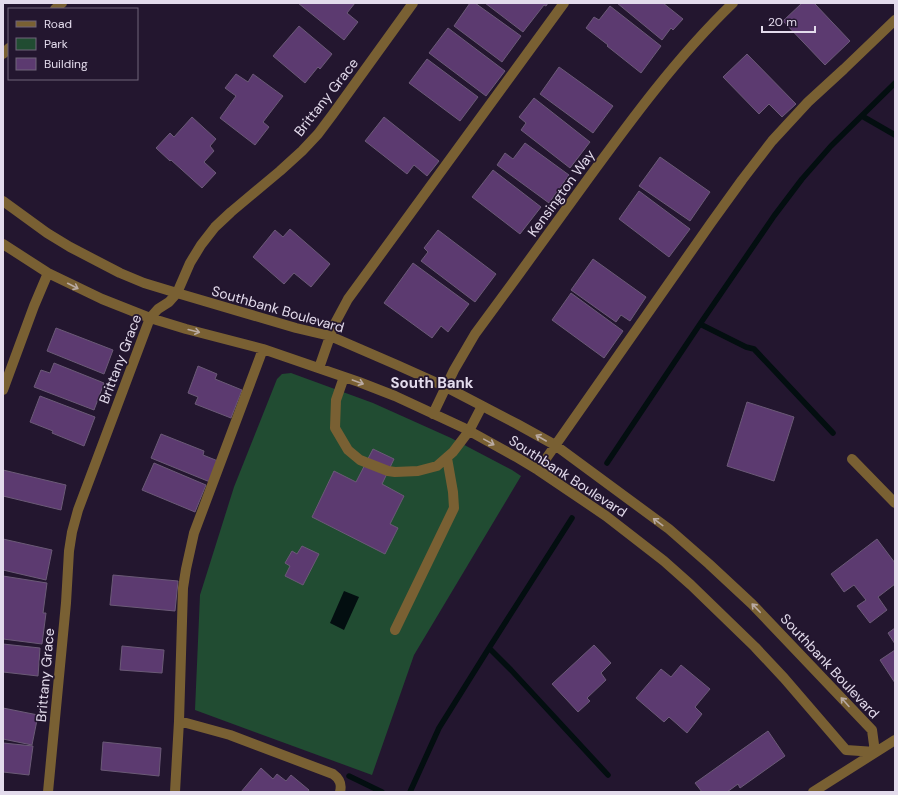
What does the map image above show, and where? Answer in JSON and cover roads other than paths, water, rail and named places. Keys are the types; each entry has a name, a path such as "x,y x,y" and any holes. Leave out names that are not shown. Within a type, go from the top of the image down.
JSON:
{"street":[{"name":"Brittany Grace","path":"48,792 65,611 69,551 72,532 78,510 150,318 177,293 190,263 201,245 215,228 231,212 302,151 318,134 413,3"},
{"path":"319,368 340,312 355,289 564,3"},
{"name":"Kensington Way","path":"433,414 454,370 475,334 628,123 676,63 733,3"},
{"path":"538,470 720,210 772,141 808,102 895,20"},
{"name":"Southbank Boulevard","path":"3,201 41,229 70,247 120,273 144,283 177,293 288,326 330,336 446,387 555,445 669,529 752,604 872,730 875,752 846,750 784,678 692,585 606,516 518,458 470,431 395,396 263,349 150,318 102,299 48,273 3,244"},
{"path":"3,390 34,306 48,273"},
{"path":"175,792 179,721 183,588 189,552 194,533 263,349"},
{"path":"344,377 336,400 335,428 348,450 360,460 388,471 418,471 437,466 453,452 470,431 482,406"},
{"path":"395,630 454,508 454,492 447,458"},
{"path":"852,459 895,503"},
{"path":"179,721 230,735 333,774 338,777 340,782 340,792"},
{"path":"813,792 895,740"}],"waterway":[{"path":"607,463 774,216 802,179 831,146 895,83"},
{"path":"862,116 895,135"},
{"path":"700,324 746,347 754,349 833,433"},
{"path":"410,792 439,728 572,518"},
{"path":"489,648 608,775"},
{"path":"349,776 382,792"}],"district":[{"name":"South Bank","path":"432,383"}]}
